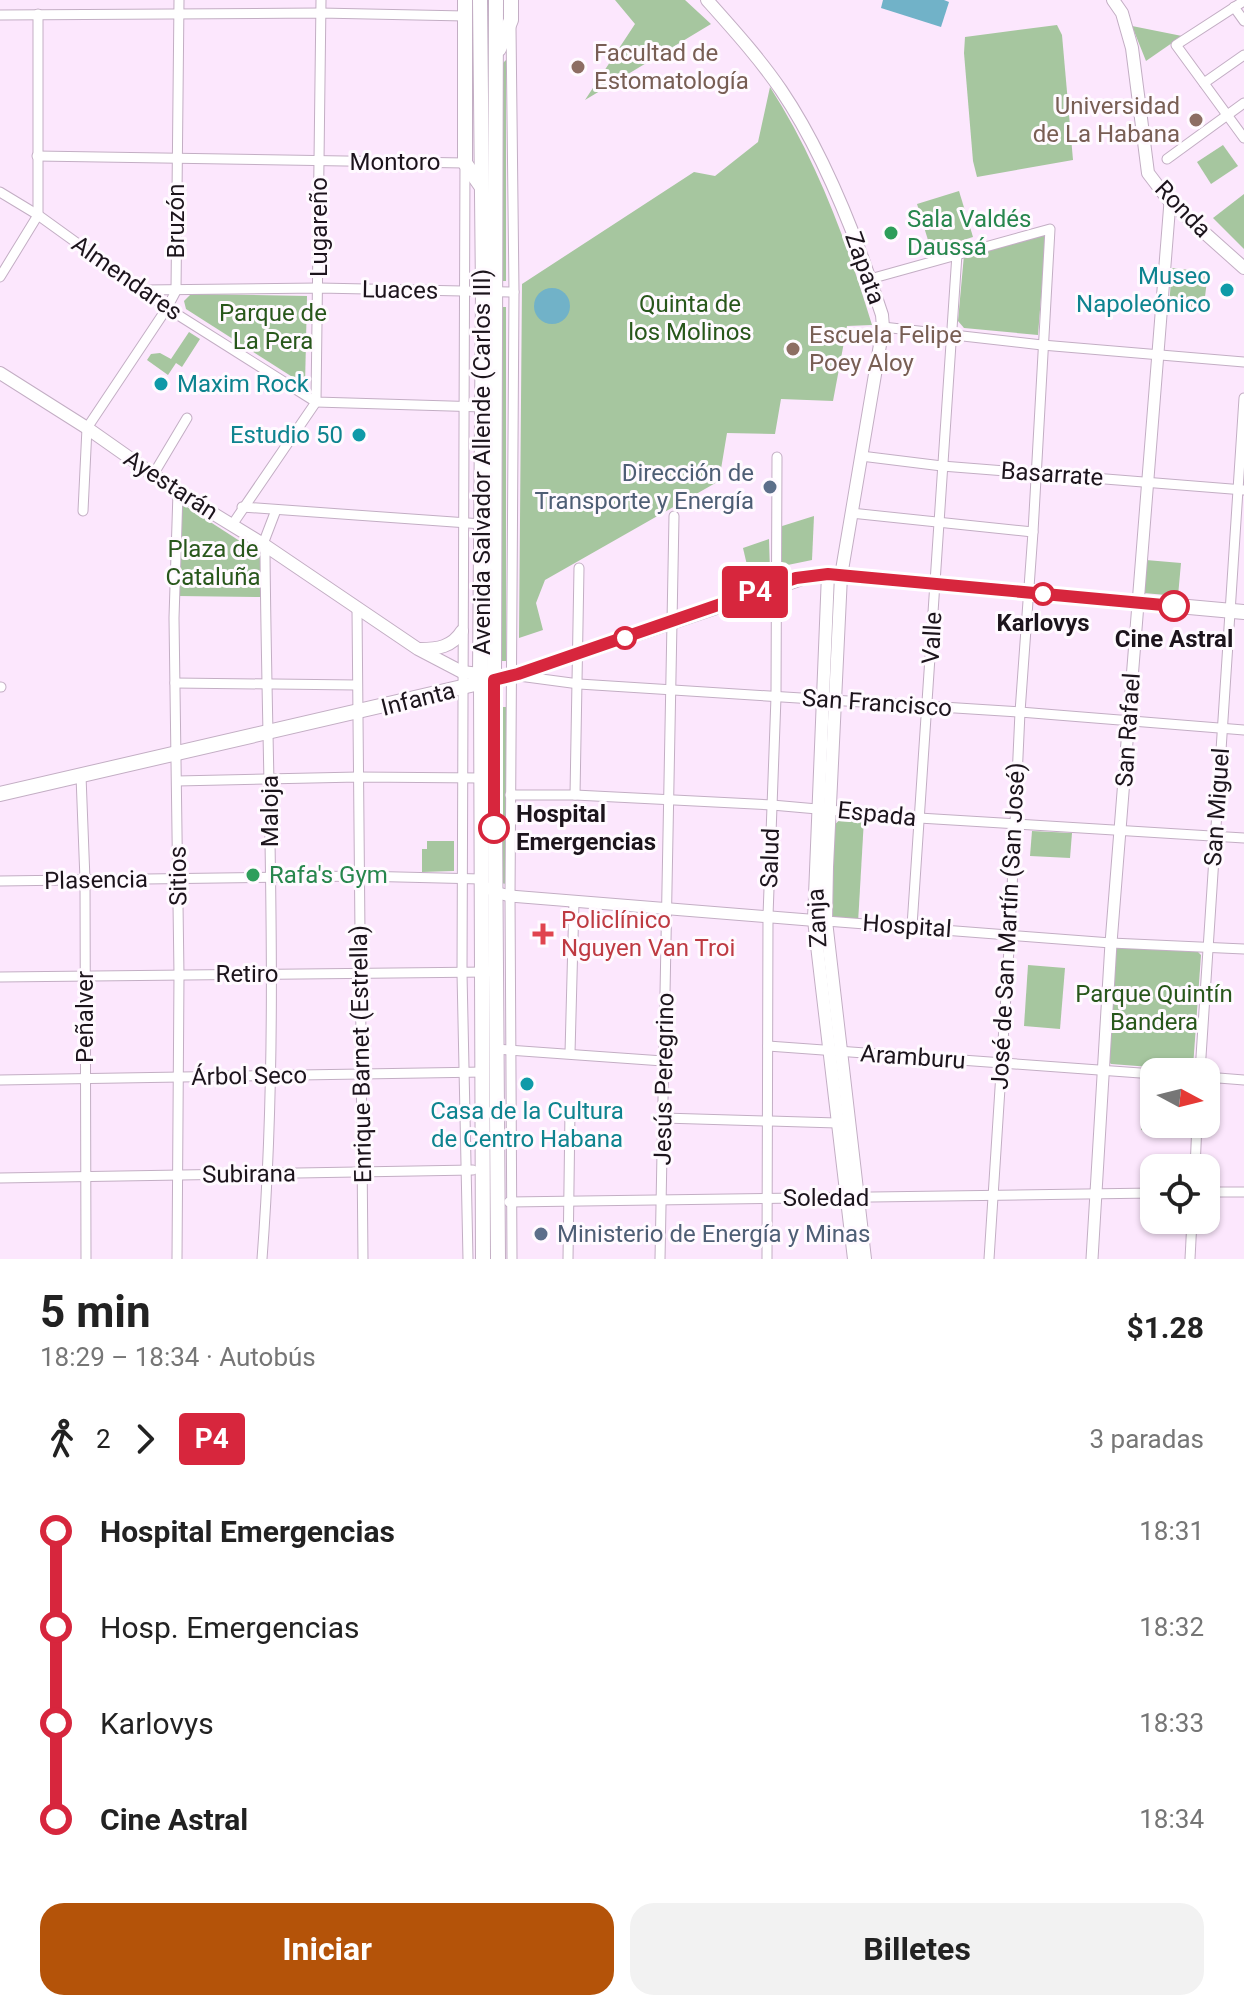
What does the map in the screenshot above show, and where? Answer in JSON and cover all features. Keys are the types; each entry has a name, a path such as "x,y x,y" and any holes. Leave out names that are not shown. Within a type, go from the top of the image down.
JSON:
{"main road":[{"path":"465,0 465,163 482,186"},
{"name":"Avenida Salvador Allende (Carlos III)","path":"480,0 482,186 490,292 483,407 482,524 494,892 488,972 488,1070 482,1170 483,1259"},
{"name":"Avenida Salvador Allende (Carlos III)","path":"488,1070 503,1049 488,972 481,879 481,778 488,681 490,292 496,0"},
{"path":"496,60 511,20 511,0"},
{"name":"Zapata","path":"707,0 780,89 794,111 842,207 882,315 883,327 851,513 834,575"},
{"name":"Ronda","path":"1113,0 1122,13 1132,48 1148,173 1170,202 1244,268"},
{"name":"Ayestarán","path":"0,373 418,649 462,672 488,681"},
{"name":"Infanta","path":"0,794 511,676 796,578 834,575 1237,611"},
{"name":"Zanja","path":"834,575 820,920 851,1198 854,1259"},
{"path":"418,649 442,648 455,641 462,631"},
{"name":"Zanja","path":"835,1051 837,1123 865,1259"},
{"name":"Avenida Salvador Allende (Carlos III)","path":"482,1170 505,1202 498,1259"}],"street":[{"name":"Bruzón","path":"87,428 176,291 179,0"},
{"name":"Lugareño","path":"316,402 321,0"},
{"path":"1244,1 1176,45 1244,138"},
{"path":"1234,7 1244,21"},
{"path":"0,15 320,13 465,16"},
{"path":"0,277 3,265 38,215 38,14"},
{"name":"Avenida Salvador Allende (Carlos III)","path":"511,20 514,292 510,896 503,1049 505,1202 512,1259"},
{"path":"1204,83 1244,55"},
{"path":"1167,159 1244,103"},
{"name":"Montoro","path":"37,156 465,163"},
{"name":"Avenida Salvador Allende (Carlos III)","path":"465,163 462,973 464,1073 482,1170 468,1259"},
{"name":"Almendares","path":"0,192 38,215 167,308 316,402"},
{"name":"San Rafael","path":"1092,1259 1111,943 1170,202"},
{"name":"José de San Martín (San José)","path":"957,254 1050,229 989,1259"},
{"path":"870,279 957,254"},
{"name":"Valle","path":"912,926 957,254"},
{"name":"Luaces","path":"143,290 319,288 514,292"},
{"path":"883,327 1042,345 1244,362"},
{"name":"San Miguel","path":"1201,1058 1214,836 1237,611 1244,398"},
{"path":"232,525 316,402 483,407"},
{"path":"153,475 187,418"},
{"path":"83,511 87,428"},
{"name":"Basarrate","path":"861,456 942,466 1241,489"},
{"name":"Salud","path":"767,1259 768,916 776,697 777,457"},
{"name":"Sitios","path":"177,1259 179,975 175,683 178,492"},
{"path":"242,507 482,524"},
{"name":"Maloja","path":"262,1259 271,1074 270,779 263,544 276,510"},
{"path":"851,513 1033,532"},
{"name":"Jesús Peregrino","path":"660,1259 674,516"},
{"path":"575,795 579,568"},
{"name":"Enrique Barnet (Estrella)","path":"357,609 363,1259"},
{"name":"San Francisco","path":"511,676 579,684 1020,712 1244,730"},
{"path":"175,683 356,685"},
{"name":"Peñalver","path":"81,776 85,880 86,1259"},
{"path":"177,781 481,778"},
{"name":"Espada","path":"510,795 575,795 772,805 919,818 1244,838"},
{"name":"Plasencia","path":"0,881 359,876 481,879"},
{"path":"481,879 494,892"},
{"name":"Hospital","path":"494,892 510,896 1111,943 1244,949"},
{"path":"570,1053 574,901"},
{"name":"Retiro","path":"0,977 488,972"},
{"name":"Aramburu","path":"768,1046 1140,1073"},
{"path":"503,1049 663,1061"},
{"name":"Árbol Seco","path":"0,1080 464,1073 488,1070"},
{"path":"1220,1078 1244,1080"},
{"path":"568,1259 570,1111"},
{"path":"663,1118 837,1123"},
{"name":"Subirana","path":"0,1178 482,1170"},
{"path":"1220,1192 1244,1192"},
{"name":"Soledad","path":"505,1202 1140,1193"},
{"path":"1190,1259 1191,1234"}],"green space":[{"path":"615,0 685,0 711,24 585,100 635,24"},
{"path":"1057,25 1062,35 1073,160 977,177 973,161 965,37"},
{"path":"1132,26 1182,36 1146,61"},
{"path":"506,60 506,281 498,281 498,68"},
{"name":"Quinta de los Molinos","path":"770,87 802,143 829,203 872,325 847,326 833,401 781,399 775,434 727,433 719,481 545,580 536,603 543,630 519,638 522,284 694,172 715,176 758,142"},
{"path":"1223,145 1238,166 1211,184 1197,162"},
{"path":"959,191 973,237 931,250 917,204"},
{"path":"1244,194 1244,249 1213,218"},
{"path":"1046,234 1038,335 964,328 958,321 964,255"},
{"path":"1172,268 1208,272 1204,305 1199,304 1198,309 1169,306"},
{"name":"Parque de La Pera","path":"191,294 307,296 305,385 186,309 184,301"},
{"path":"499,307 506,307 506,661 499,661"},
{"path":"189,332 200,339 182,367 176,363 168,375 147,360 151,354 160,353 171,359"},
{"name":"Plaza de Cataluña","path":"184,505 263,556 262,597 178,596 180,509"},
{"path":"814,516 812,560 778,567 779,527"},
{"path":"769,539 770,572 750,578 743,548"},
{"path":"1146,560 1181,563 1178,596 1143,593"},
{"path":"499,707 506,707 507,884 500,883"},
{"path":"843,817 864,819 858,923 826,921 833,826"},
{"path":"1032,831 1072,833 1070,858 1030,856"},
{"path":"427,841 454,841 454,871 422,872 422,849 427,849"},
{"name":"Parque Quintín Bandera","path":"1116,949 1198,952 1201,955 1194,1058 1140,1058 1140,1066 1111,1064 1108,1061"},
{"path":"1028,965 1065,968 1060,1029 1024,1026"}],"water":[{"path":"883,0 949,2 941,27 881,8"},
{"path":"552,288 565,293 570,306 565,319 552,324 539,319 534,306 539,293"}],"bus line":[{"name":"P4","path":"494,828 494,680 796,578 828,574 1174,606"}],"place":[{"name":"Facultad de Estomatología","path":"578,67"},
{"name":"Universidad de La Habana","path":"1196,120"},
{"name":"Sala Valdés Daussá","path":"891,233"},
{"name":"Museo Napoleónico","path":"1227,290"},
{"name":"Escuela Felipe Poey Aloy","path":"793,349"},
{"name":"Maxim Rock","path":"161,384"},
{"name":"Estudio 50","path":"359,435"},
{"name":"Dirección de Transporte y Energía","path":"770,487"},
{"name":"Karlovys","path":"1043,594"},
{"name":"Cine Astral","path":"1174,606"},
{"name":"Hospital Emergencias","path":"494,828"},
{"name":"Rafa's Gym","path":"253,875"},
{"name":"Policlínico Nguyen Van Troi","path":"543,934"},
{"name":"Casa de la Cultura de Centro Habana","path":"527,1084"},
{"name":"Ministerio de Energía y Minas","path":"541,1234"}]}
